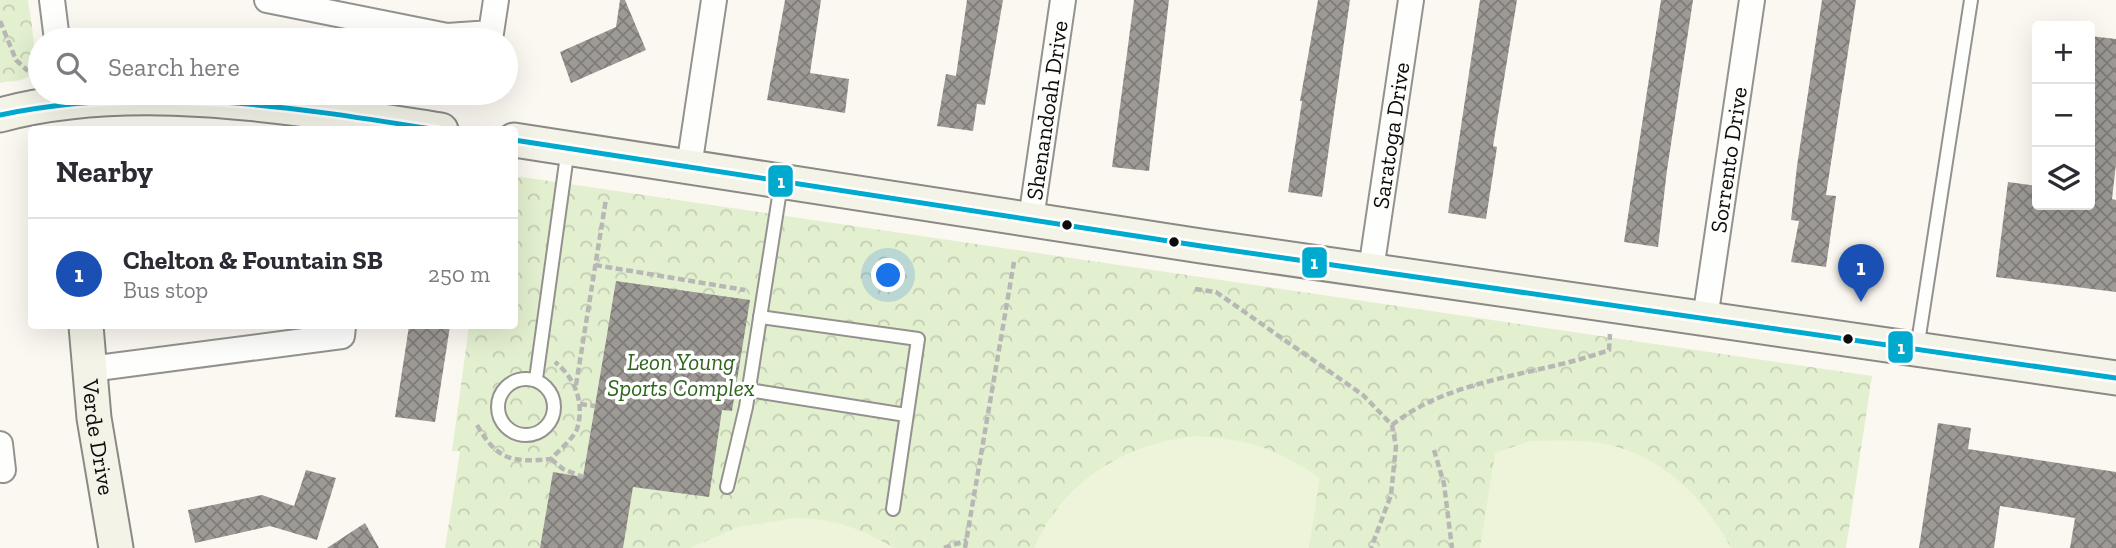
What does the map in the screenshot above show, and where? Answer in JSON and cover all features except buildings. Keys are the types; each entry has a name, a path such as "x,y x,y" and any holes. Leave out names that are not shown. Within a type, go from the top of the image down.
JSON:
{"main road":[{"path":"0,115 98,105"},
{"path":"231,105 372,125"},
{"path":"518,141 1371,270 2116,378"},
{"name":"Verde Drive","path":"86,329 102,473 116,548"}],"street":[{"path":"52,0 56,28"},
{"path":"267,0 407,28"},
{"path":"492,28 496,0"},
{"path":"689,167 714,0"},
{"name":"Shenandoah Drive","path":"1031,219 1063,0"},
{"name":"Saratoga Drive","path":"1371,270 1411,0"},
{"name":"Sorrento Drive","path":"1705,319 1752,0"},
{"path":"90,369 342,336 343,329"},
{"path":"0,444 3,470"}],"lane":[{"path":"1917,349 1972,0"},
{"path":"536,379 568,148"},
{"path":"727,486 749,390 782,181"},
{"path":"760,317 918,339 893,509"},
{"path":"536,379 552,395 553,417 543,430 533,434 519,434 503,424 498,415 499,398 503,389 513,381 536,379"},
{"path":"749,390 906,415"}],"path":[{"path":"0,21 16,60 28,71"},
{"path":"551,459 577,430 580,404 576,386 606,199"},
{"path":"965,548 1014,262"},
{"path":"595,265 748,290 750,277"},
{"path":"1195,289 1216,292 1363,395 1392,425 1396,446 1392,486 1371,548"},
{"path":"1392,425 1411,410 1447,395 1576,362 1609,350 1614,306"},
{"path":"539,358 553,360 576,386"},
{"path":"580,404 594,406"},
{"path":"477,425 497,453 512,460 551,459 563,469 583,477"},
{"path":"1434,450 1444,484 1451,548"},
{"path":"944,548 967,540"}],"green space":[{"path":"0,0 28,0 32,28 28,28 28,77 0,83"},
{"name":"Leon Young Sports Complex","path":"518,176 1872,376 1846,548 445,548 460,451 452,451 469,329 518,329"},
{"path":"1195,436 1232,440 1261,447 1289,459 1320,478 1309,548 1034,548 1061,503 1099,470 1144,447"},
{"path":"1530,441 1596,442 1645,458 1663,469 1695,496 1731,548 1480,548 1495,453"},
{"path":"795,518 822,520 847,526 894,548 690,548 738,527"}],"transit line":[{"name":"1","path":"0,115 67,105"},
{"name":"1","path":"251,105 412,126"},
{"name":"1","path":"518,141 1201,246 2116,378"}],"place":[{"name":"Chelton & Fountain SB","path":"1861,302"}]}
